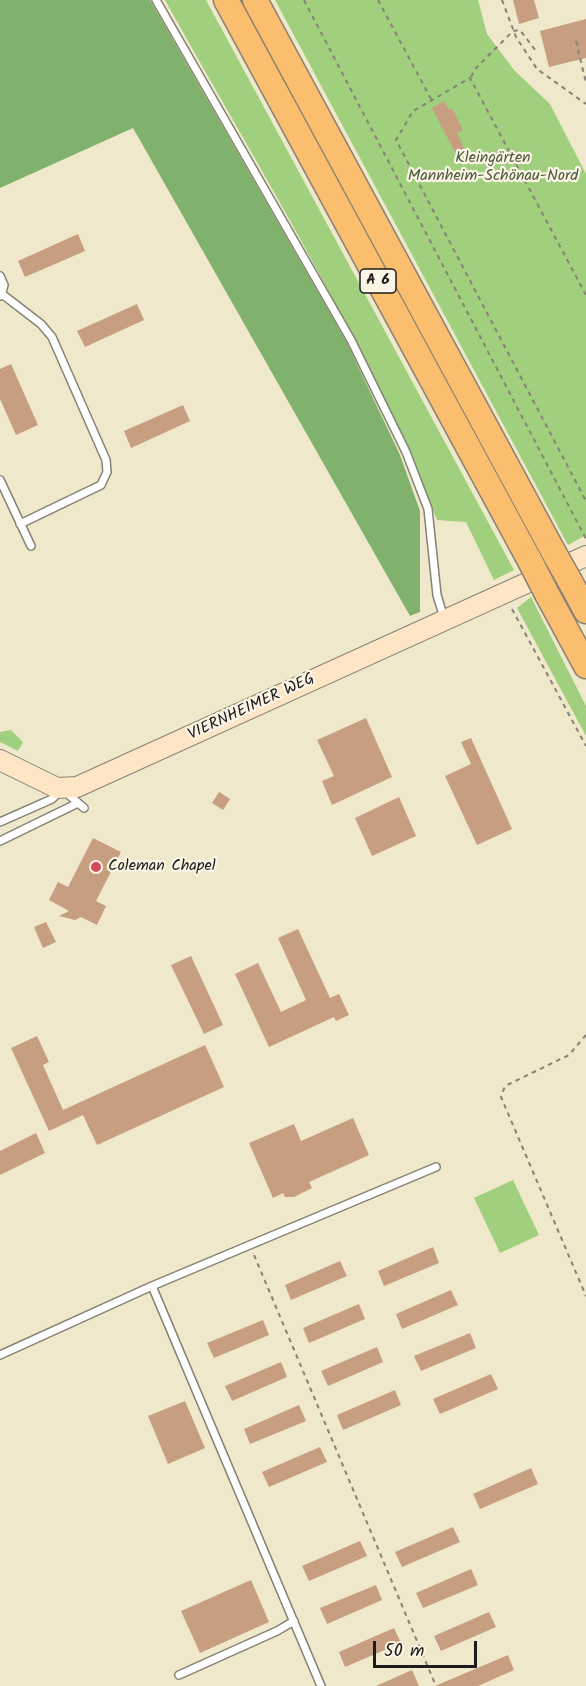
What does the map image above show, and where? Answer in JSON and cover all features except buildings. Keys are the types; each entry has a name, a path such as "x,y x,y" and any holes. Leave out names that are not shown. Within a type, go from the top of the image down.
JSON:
{"highway":[{"name":"A 6","path":"226,0 586,666"},
{"name":"A 6","path":"255,0 586,611"}],"street":[{"name":"VIERNHEIMER WEG","path":"62,789 77,788 586,556"},
{"path":"0,760 62,789"}],"lane":[{"path":"156,0 351,340 406,452 428,509 437,595 445,620"},
{"path":"0,276 4,285 1,296 41,324 52,337 105,460 107,471 101,485 20,524"},
{"path":"0,480 31,546"},
{"path":"0,822 52,799 62,789 84,808"},
{"path":"0,841 78,803"},
{"path":"0,1354 152,1286 436,1167"},
{"path":"152,1286 321,1686"},
{"path":"179,1675 277,1631 294,1621"}],"path":[{"path":"304,0 586,539"},
{"path":"378,0 431,99"},
{"path":"502,0 513,31 537,69 586,104"},
{"path":"536,51 520,30 513,31 476,68 471,78 413,111 396,140 586,501"},
{"path":"576,41 586,83"},
{"path":"471,78 586,295"},
{"path":"504,594 586,746"},
{"path":"586,1035 569,1055 506,1086 501,1097 586,1296"},
{"path":"250,1245 436,1686"}],"green space":[{"path":"0,0 150,0 347,343 400,455 420,511 420,612 410,616 133,128 0,188"},
{"path":"165,0 206,0 514,570 494,580 466,522 437,520 409,452 310,256"},
{"name":"Kleingärten Mannheim-Schönau-Nord","path":"275,0 478,0 487,34 514,70 550,104 586,174 586,535 568,545"},
{"path":"531,597 586,706 586,736 517,608"},
{"path":"11,730 23,742 18,751 0,742 0,732"},
{"path":"513,1180 539,1235 500,1253 474,1198"}],"place":[{"name":"Coleman Chapel","path":"96,867"}]}
